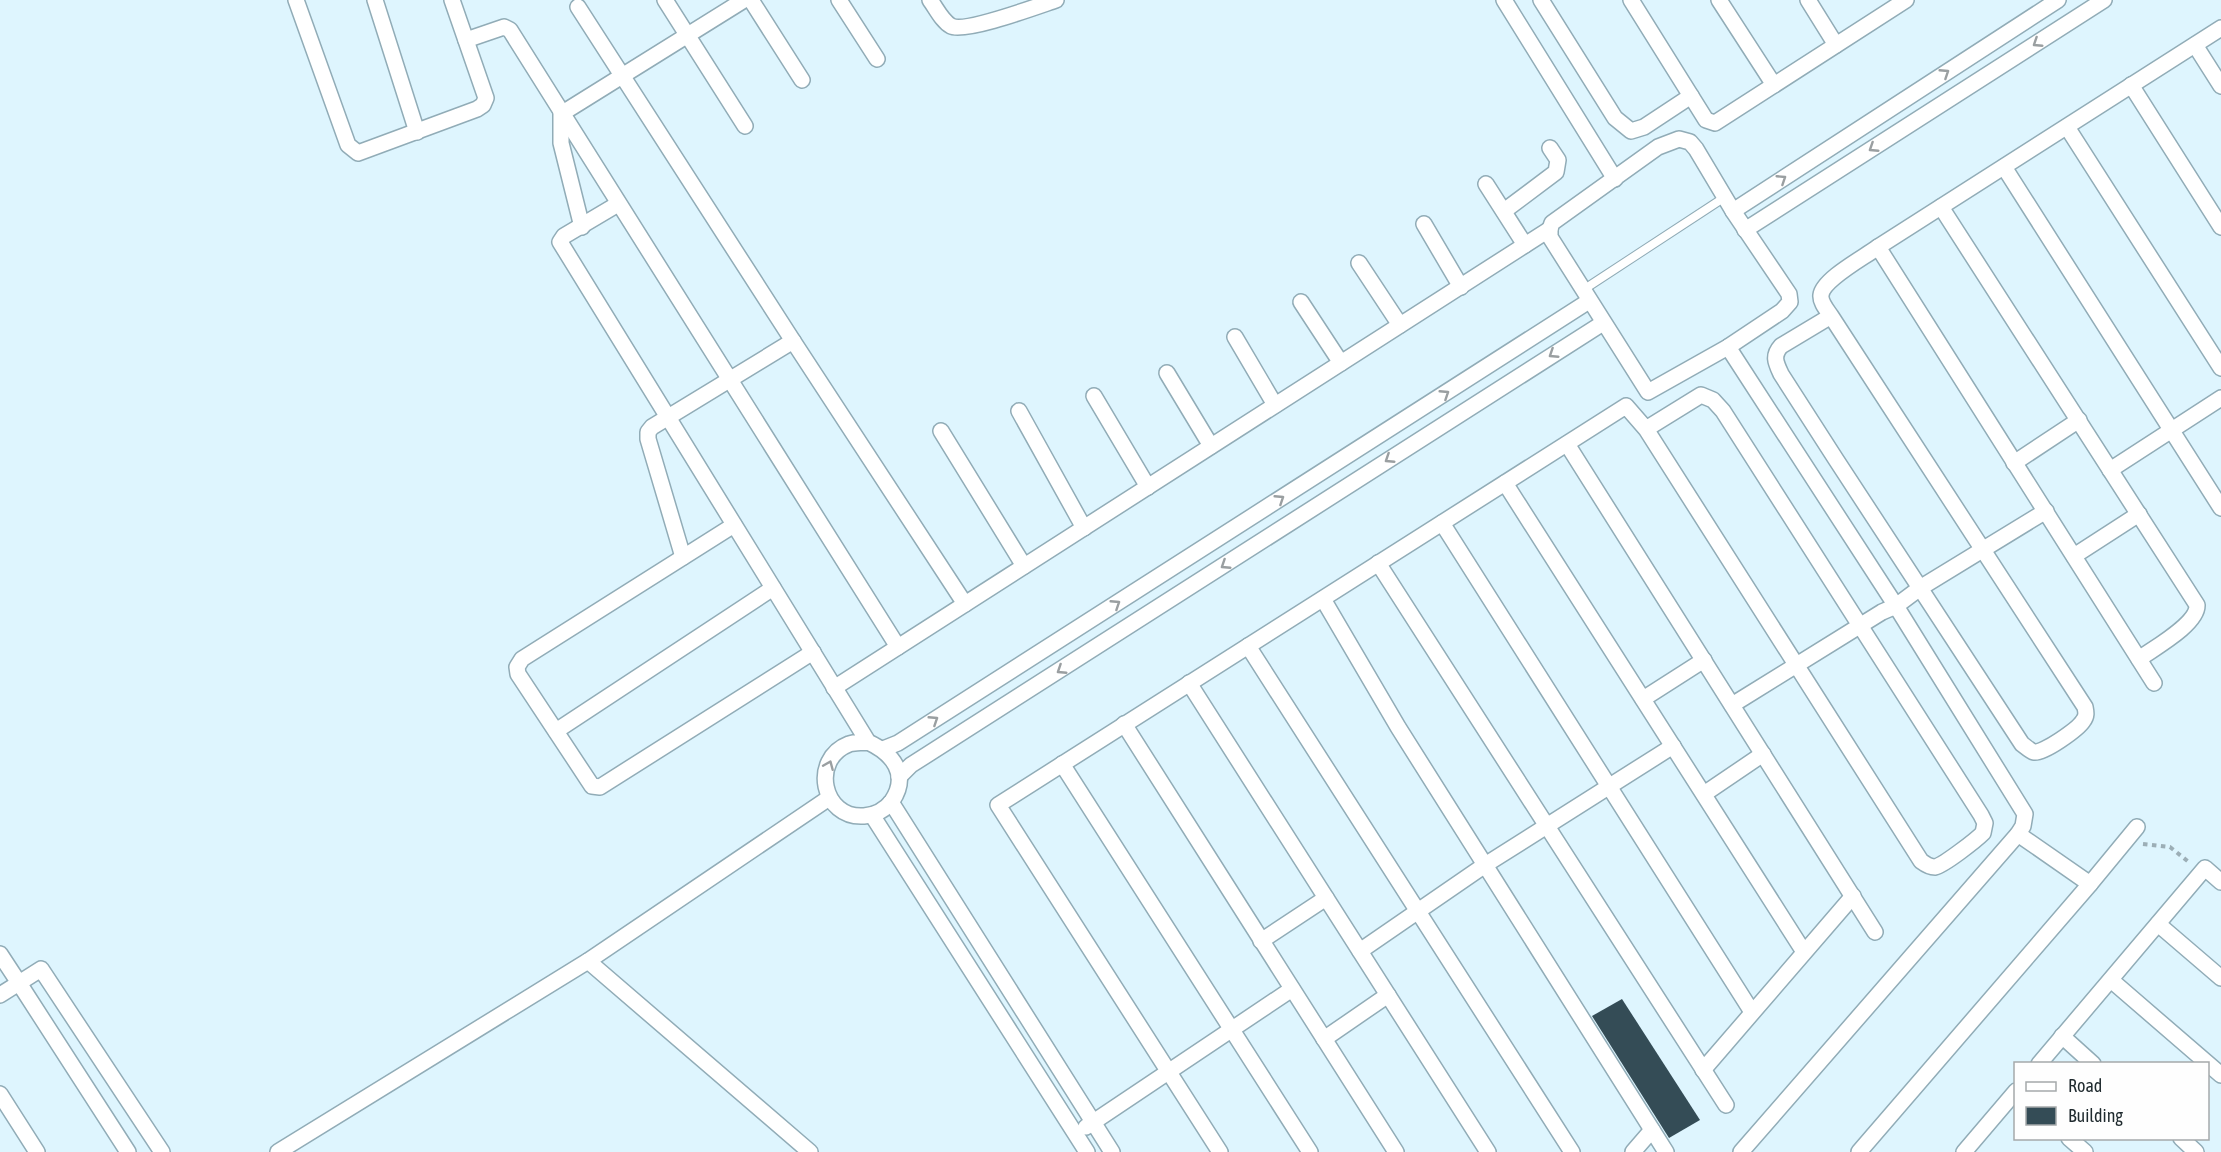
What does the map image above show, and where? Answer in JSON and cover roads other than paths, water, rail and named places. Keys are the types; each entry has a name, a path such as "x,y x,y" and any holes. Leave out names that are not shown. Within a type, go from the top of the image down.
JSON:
{"street":[{"path":"296,0 350,148 360,153 477,109 485,103 486,98 452,0"},
{"path":"375,0 417,132"},
{"path":"665,0 745,126"},
{"path":"561,114 744,0"},
{"path":"751,0 802,80"},
{"path":"839,0 877,59"},
{"path":"930,0 946,22 958,28 1021,5 1056,0"},
{"path":"1504,0 1615,179"},
{"path":"1541,0 1615,118 1624,127 1631,131 1644,127 1691,96"},
{"path":"1631,0 1706,120 1715,123 1899,2"},
{"path":"1719,0 1774,85"},
{"path":"1808,0 1836,45"},
{"path":"1745,230 2104,0"},
{"path":"1733,211 2054,3 2062,27"},
{"path":"578,7 965,604"},
{"path":"466,40 504,27 510,30 898,647"},
{"path":"1831,316 1781,346 1776,352 1775,359 1792,393 2022,744 2035,752 2040,752 2061,740 2082,723 2086,715 2085,707 1821,298 1826,284 1878,247 2221,28"},
{"path":"2195,45 2221,86"},
{"path":"2131,85 2221,227"},
{"path":"561,114 561,143 582,227"},
{"path":"2067,127 2221,368"},
{"path":"1685,139 1696,148 1745,230 1789,294 1790,302 1782,311 1728,347 1647,392 1551,237 1552,223 1615,179 1658,147 1672,140 1685,139"},
{"path":"1504,212 1556,172 1558,160 1550,148"},
{"path":"2004,167 2221,508"},
{"path":"1486,184 1525,245"},
{"path":"618,204 564,236 560,243 868,742"},
{"path":"1941,207 2139,514 2197,609 2194,617 2186,625 2139,659"},
{"path":"1424,224 1461,287"},
{"path":"834,688 1550,230"},
{"path":"1878,247 2154,683"},
{"path":"1359,263 1400,326"},
{"path":"883,749 898,743 1586,296"},
{"path":"1301,302 1341,363"},
{"path":"899,777 911,765 1603,323"},
{"path":"1236,337 1275,405"},
{"path":"682,557 648,439 648,432 652,427 793,341"},
{"path":"1728,347 1896,606 2023,810 2025,819 2018,834 1741,1152"},
{"path":"1167,373 1211,446"},
{"path":"1220,1152 998,805 1626,406 1646,429 1922,861 1929,866 1936,867 1981,835 1985,829 1984,819 1723,411 1713,400 1701,395 1646,429"},
{"path":"1094,396 1148,487"},
{"path":"2110,470 2221,398"},
{"path":"1019,411 1084,528"},
{"path":"2014,463 2079,420"},
{"path":"941,431 1024,566"},
{"path":"1567,444 1875,932"},
{"path":"1505,483 1804,952"},
{"path":"1732,705 1859,626 1896,606 1920,588 2046,511"},
{"path":"2074,556 2139,514"},
{"path":"1442,523 1752,1012"},
{"path":"734,525 522,659 518,663 518,674 592,786 600,787 813,652"},
{"path":"1378,563 1726,1105"},
{"path":"556,731 773,588"},
{"path":"1323,599 1398,727 1666,1152"},
{"path":"1248,646 1572,1152"},
{"path":"1643,699 1704,660"},
{"path":"1189,683 1488,1152"},
{"path":"1124,724 1396,1152"},
{"path":"868,742 883,749 894,761 899,777 897,790 891,802 883,810 872,815 856,816 840,810 829,798 824,782 826,765 836,751 851,743 868,742"},
{"path":"1360,951 1485,864 1673,746"},
{"path":"1704,794 1763,754"},
{"path":"1062,764 1310,1152"},
{"path":"279,1152 588,961 829,798"},
{"path":"891,802 1112,1152"},
{"path":"872,815 1087,1152"},
{"path":"1859,1152 2137,827"},
{"path":"2018,834 2090,884"},
{"path":"2041,1062 2205,868 2221,882"},
{"path":"1703,1070 1853,896"},
{"path":"1261,941 1326,898"},
{"path":"2158,924 2221,978"},
{"path":"0,954 128,1152"},
{"path":"588,961 810,1152"},
{"path":"0,995 41,969 162,1152"},
{"path":"2111,980 2206,1062"},
{"path":"1076,1134 1168,1070 1292,989"},
{"path":"1324,1039 1388,995"},
{"path":"2062,1036 2091,1062"},
{"path":"2209,1065 2221,1075"},
{"path":"1966,1151 2014,1093"},
{"path":"0,1094 37,1152"},
{"path":"1634,1152 1652,1130"},
{"path":"2071,1140 2085,1152"},
{"path":"2183,1140 2196,1152"}],"lane":[{"path":"1586,296 1725,197"}]}
